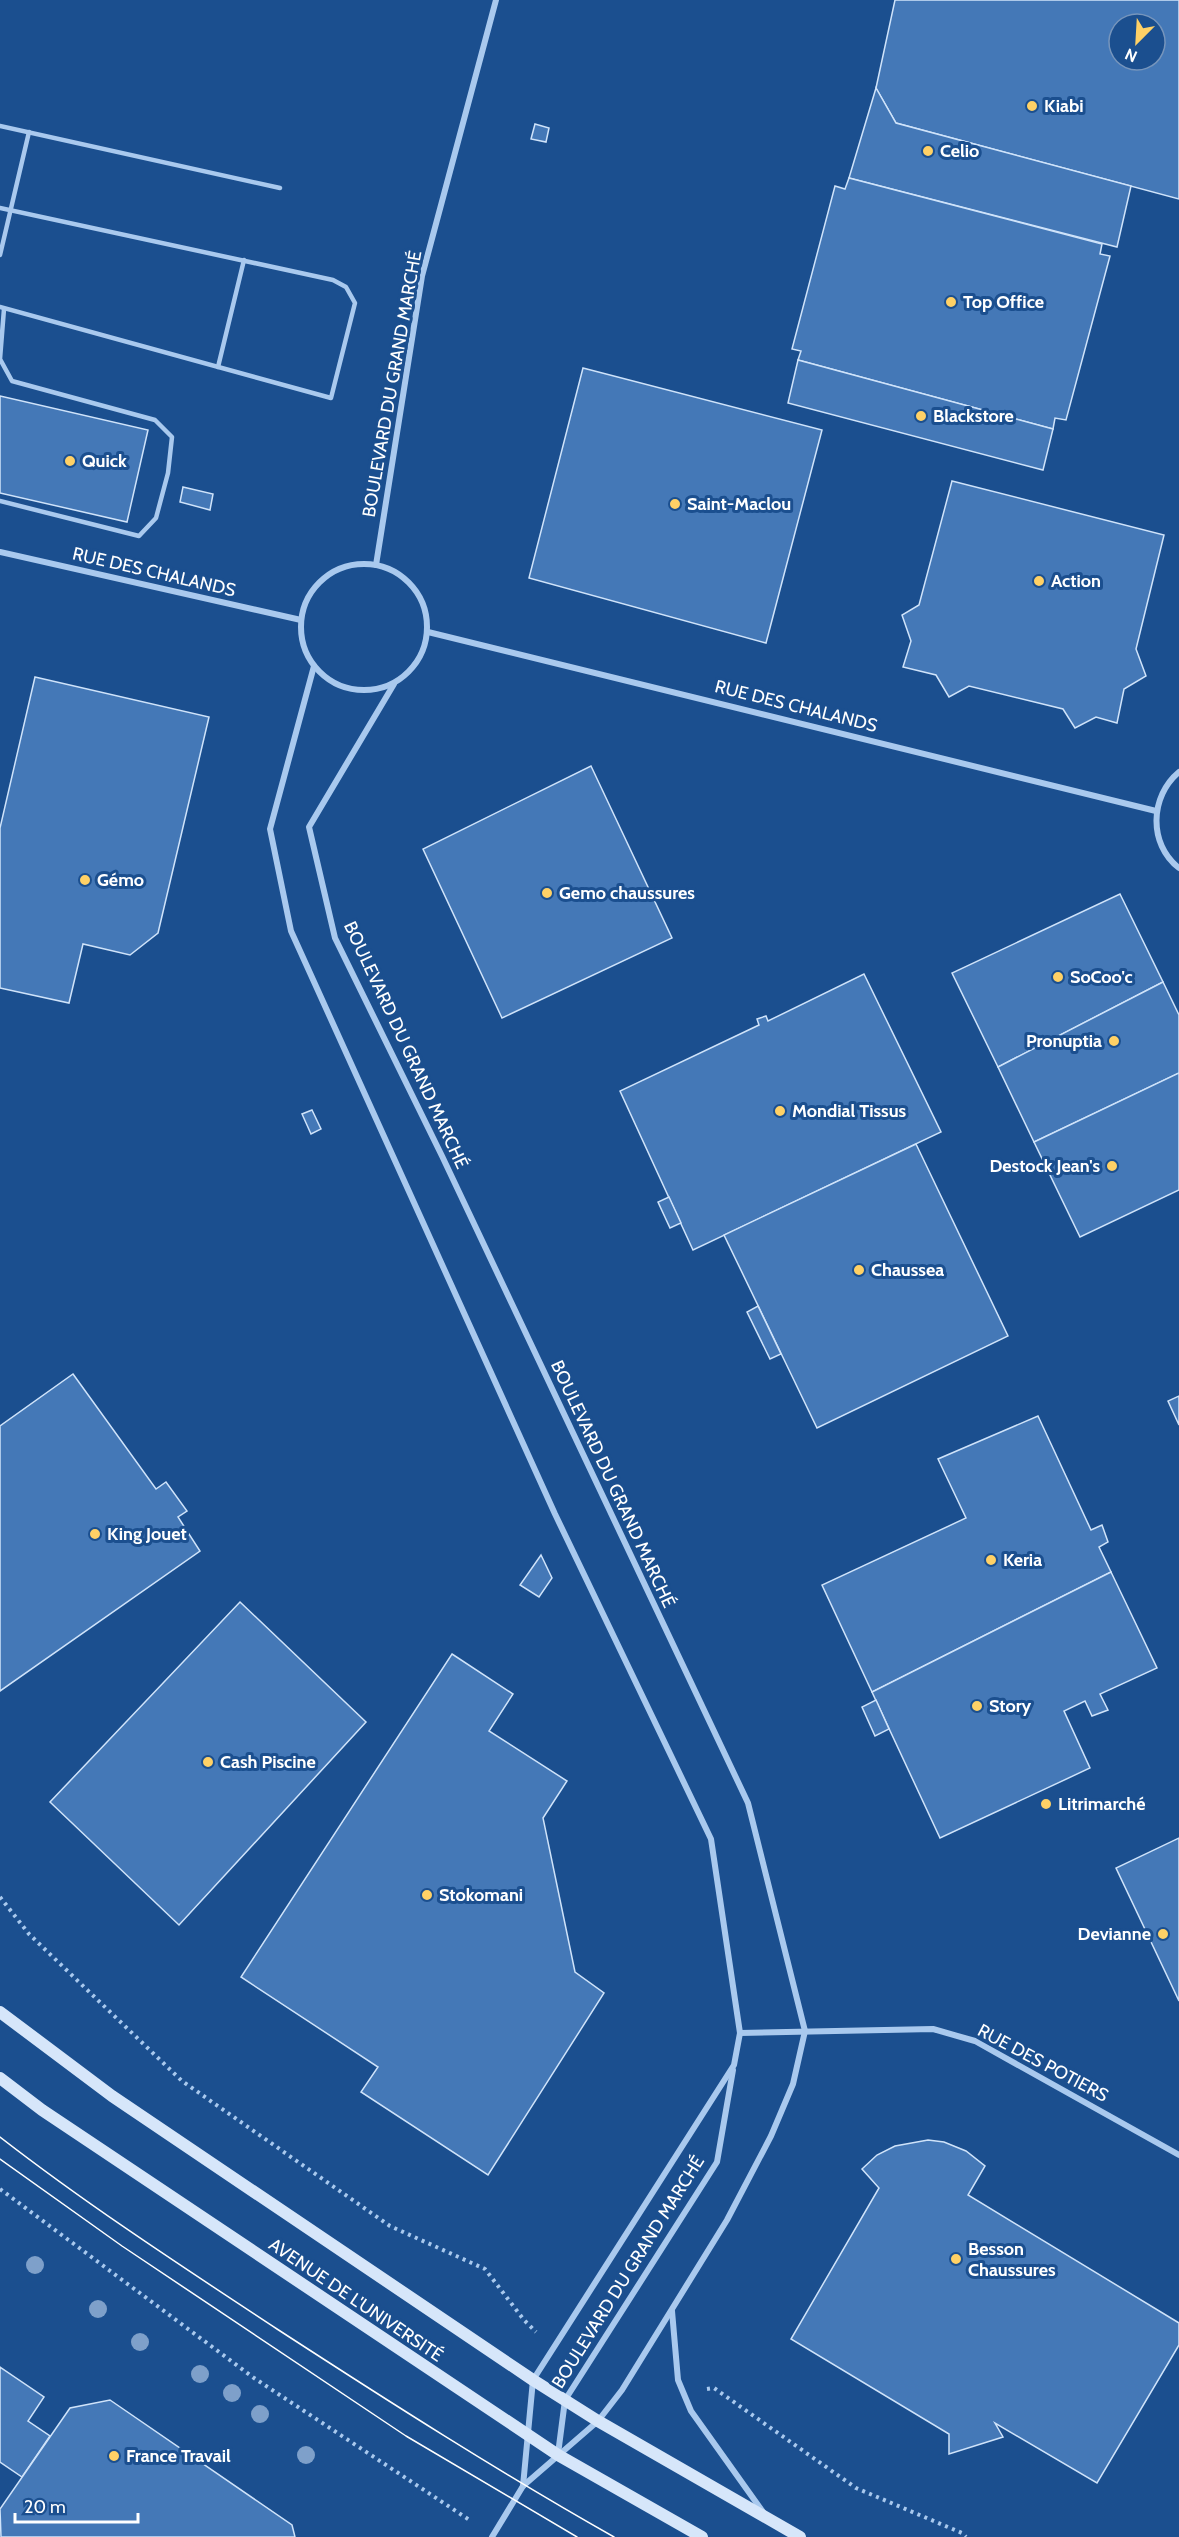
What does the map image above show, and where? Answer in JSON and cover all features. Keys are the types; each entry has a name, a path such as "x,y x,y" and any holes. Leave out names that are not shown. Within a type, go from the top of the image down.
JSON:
{"main road":[{"name":"AVENUE DE L'UNIVERSITÉ","path":"0,2012 112,2096 533,2380 598,2421 767,2518"},
{"name":"AVENUE DE L'UNIVERSITÉ","path":"0,2078 52,2117 558,2455 702,2537"},
{"path":"767,2518 800,2537"}],"street":[{"name":"BOULEVARD DU GRAND MARCHÉ","path":"376,565 422,276 496,0"},
{"name":"RUE DES CHALANDS","path":"0,552 301,620"},
{"path":"358,564 376,565 393,571 408,582 419,596 426,614 428,632 423,653 411,671 394,684 373,691 351,690 330,681 314,666 305,652 301,637 301,620 309,596 326,576 342,568 358,564"},
{"name":"RUE DES CHALANDS","path":"428,632 1156,811"},
{"name":"BOULEVARD DU GRAND MARCHÉ","path":"314,666 270,830 291,931 555,1514 711,1839 740,2033 717,2162 565,2400 558,2455"},
{"name":"BOULEVARD DU GRAND MARCHÉ","path":"394,684 309,827 335,938 442,1156 748,1803 805,2031 793,2084 771,2136 727,2220 622,2390 598,2421 558,2455"},
{"path":"1179,772 1161,793 1156,811 1156,829 1162,846 1172,862 1179,868"},
{"name":"RUE DES POTIERS","path":"740,2033 933,2029 975,2041 1179,2155"},
{"name":"BOULEVARD DU GRAND MARCHÉ","path":"523,2486 533,2380 734,2065"},
{"path":"672,2310 678,2380 691,2411 767,2518"},
{"path":"492,2537 523,2486 558,2455"}],"lane":[{"path":"0,126 280,188"},
{"path":"0,255 29,132"},
{"path":"0,208 333,280 346,287 355,303 331,398 2,308 0,359 12,381 155,420 172,437 168,473 156,518 139,536 0,501"},
{"path":"219,367 244,260"}],"path":[{"path":"0,1898 29,1934 182,2082 390,2226 485,2269 524,2320 553,2348"},
{"path":"0,2189 254,2378 471,2520"},
{"path":"683,2393 714,2388 856,2488 962,2533 966,2537"}],"building":[{"name":"Kiabi","path":"895,0 1179,0 1179,199 896,123 876,88"},
{"name":"Celio","path":"876,88 896,123 1131,186 1117,247 849,178"},
{"path":"535,124 549,128 546,142 531,139"},
{"name":"Top Office","path":"849,178 1102,244 1100,254 1110,256 1066,420 1055,418 1053,429 798,360 801,351 792,349 835,186 845,189"},
{"name":"Blackstore","path":"798,360 1053,429 1043,470 788,403"},
{"name":"Saint-Maclou","path":"583,368 822,430 766,643 529,578"},
{"name":"Quick","path":"0,396 148,430 127,522 0,493"},
{"name":"Action","path":"952,481 1164,535 1136,649 1146,676 1124,689 1117,723 1096,717 1075,728 1063,709 969,686 949,697 936,675 903,667 911,641 902,615 919,605"},
{"path":"183,487 213,494 210,510 180,502"},
{"name":"Gémo","path":"35,677 209,717 158,933 130,955 83,944 69,1003 0,988 0,828"},
{"name":"Gemo chaussures","path":"591,766 672,938 502,1018 423,849"},
{"name":"SoCoo'c","path":"1120,894 1163,982 998,1067 952,973"},
{"name":"Mondial Tissus","path":"864,974 941,1132 693,1250 620,1091 759,1025 757,1019 766,1016 768,1021"},
{"name":"Pronuptia","path":"1163,982 1179,1015 1179,1073 1034,1142 998,1067"},
{"name":"Destock Jean's","path":"1179,1073 1179,1190 1080,1237 1034,1142"},
{"path":"312,1110 321,1129 311,1134 302,1114"},
{"name":"Chaussea","path":"916,1144 1008,1336 817,1428 724,1235"},
{"path":"669,1197 681,1223 670,1228 658,1202"},
{"path":"758,1306 781,1354 770,1359 747,1312"},
{"name":"King Jouet","path":"73,1374 156,1489 166,1482 187,1511 178,1517 200,1551 0,1691 0,1426"},
{"path":"1179,1396 1179,1425 1168,1401"},
{"name":"Keria","path":"1038,1416 1091,1530 1102,1525 1108,1542 1099,1547 1111,1572 872,1692 822,1585 966,1518 938,1459"},
{"path":"541,1555 552,1578 539,1597 520,1585"},
{"name":"Story","path":"1111,1572 1157,1668 1100,1694 1108,1710 1092,1716 1085,1701 1064,1711 1090,1768 940,1838 872,1692"},
{"name":"Cash Piscine","path":"240,1602 366,1722 179,1925 50,1802"},
{"name":"Stokomani","path":"452,1654 513,1694 489,1731 567,1781 543,1818 575,1972 604,1993 488,2175 361,2092 378,2067 241,1977"},
{"path":"876,1700 889,1729 875,1736 862,1707"},
{"name":"Devianne","path":"1179,1838 1179,2001 1116,1868"},
{"name":"Besson Chaussures","path":"928,2140 944,2142 966,2151 985,2166 968,2195 1179,2323 1179,2345 1097,2483 995,2423 1003,2437 949,2454 949,2434 791,2339 879,2188 862,2169 877,2155 895,2146"},
{"path":"0,2367 44,2397 28,2421 50,2436 22,2477 0,2462"},
{"name":"France Travail","path":"110,2400 292,2525 295,2537 1,2537 0,2509 70,2408"}],"tram line":[{"path":"0,2137 102,2212 277,2329 444,2436 614,2537"},
{"path":"0,2159 122,2246 406,2436 577,2537"}],"place":[{"name":"Kiabi","path":"1032,106"},
{"name":"Celio","path":"928,151"},
{"name":"Top Office","path":"951,302"},
{"name":"Blackstore","path":"921,416"},
{"name":"Quick","path":"70,461"},
{"name":"Saint-Maclou","path":"675,504"},
{"name":"Action","path":"1039,581"},
{"name":"Gémo","path":"85,880"},
{"name":"Gemo chaussures","path":"547,893"},
{"name":"SoCoo'c","path":"1058,977"},
{"name":"Pronuptia","path":"1114,1041"},
{"name":"Mondial Tissus","path":"780,1111"},
{"name":"Destock Jean's","path":"1112,1166"},
{"name":"Chaussea","path":"859,1270"},
{"name":"King Jouet","path":"95,1534"},
{"name":"Keria","path":"991,1560"},
{"name":"Story","path":"977,1706"},
{"name":"Cash Piscine","path":"208,1762"},
{"name":"Litrimarché","path":"1046,1804"},
{"name":"Stokomani","path":"427,1895"},
{"name":"Devianne","path":"1163,1934"},
{"name":"Besson Chaussures","path":"956,2259"},
{"name":"France Travail","path":"114,2456"}]}
